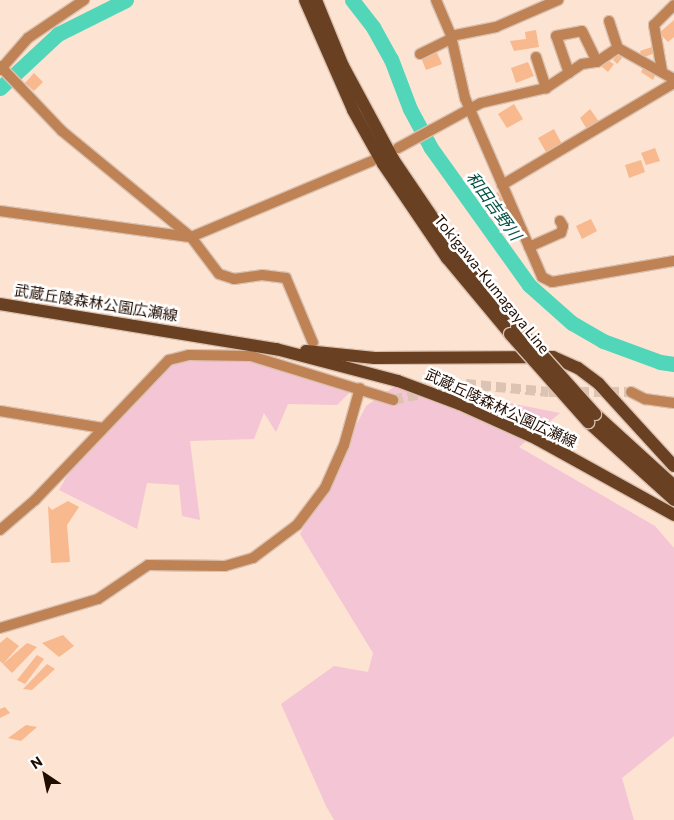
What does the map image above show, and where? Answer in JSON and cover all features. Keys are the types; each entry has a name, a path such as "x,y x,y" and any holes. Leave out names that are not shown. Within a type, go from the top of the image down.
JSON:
{"main road":[{"name":"Tokigawa-Kumagaya Line","path":"305,0 318,20 393,159 456,252 514,330 591,418 674,500"},
{"name":"Tokigawa-Kumagaya Line","path":"316,0 318,20"},
{"name":"武蔵丘陵森林公園広瀬線","path":"0,304 276,349 376,358 553,356 578,368 599,384 674,466"},
{"name":"武蔵丘陵森林公園広瀬線","path":"276,349 428,391 537,439 674,515"},
{"name":"Tokigawa-Kumagaya Line","path":"591,418 674,486"}],"street":[{"path":"84,0 28,38 1,68 62,131 191,237 219,274 226,278 262,275 286,278 313,343"},
{"path":"436,0 451,37 469,110 542,277 552,282 674,261"},
{"path":"420,54 451,37 496,27 558,0"},
{"path":"662,71 654,25 674,5"},
{"path":"609,21 618,48 674,79"},
{"path":"569,73 556,36 582,31 597,62"},
{"path":"398,148 486,101 546,88 582,64 597,62 618,48"},
{"path":"536,57 546,88"},
{"path":"502,185 674,83"},
{"path":"0,211 191,237 372,161"},
{"path":"530,247 561,233 563,226 560,221"},
{"path":"0,530 35,500 150,376 168,360 189,355 251,356 313,371 393,400"},
{"path":"0,628 98,598 148,565 225,566 253,558 297,525 324,488 344,445 360,388"},
{"path":"631,392 645,399 674,403"},
{"path":"0,412 103,428"}],"shaded area":[{"path":"169,360 265,361 350,392 337,405 288,404 276,432 264,413 254,439 190,441 200,520 182,516 179,485 147,483 137,529 59,490 67,476"},
{"path":"401,382 560,413 519,447 655,526 674,548 674,736 622,778 634,820 334,820 326,806 281,704 334,666 368,672 373,653 300,534 366,406"}],"building":[{"path":"674,20 674,37 668,42 659,33"},
{"path":"536,30 539,47 514,51 510,41 526,39 525,32"},
{"path":"652,47 655,53 642,58 640,51"},
{"path":"435,48 442,64 426,70 420,55"},
{"path":"618,54 622,58 617,64 613,60"},
{"path":"607,60 614,64 608,72 601,66"},
{"path":"528,62 534,76 516,83 511,68"},
{"path":"644,66 656,73 653,80 641,72"},
{"path":"34,73 43,82 34,91 25,83"},
{"path":"514,104 523,119 507,128 498,114"},
{"path":"590,109 600,123 588,131 580,118"},
{"path":"554,129 563,146 547,154 538,138"},
{"path":"655,148 660,161 646,165 641,153"},
{"path":"641,160 645,172 629,178 625,165"},
{"path":"498,192 507,209 490,219 481,201"},
{"path":"591,219 597,231 582,239 576,226"},
{"path":"68,501 79,507 67,525 70,562 51,563 48,506 52,510"},
{"path":"63,635 74,646 59,657 42,643"},
{"path":"7,637 19,646 3,664 0,661 0,643"},
{"path":"27,643 37,647 12,673 3,664"},
{"path":"37,655 44,659 25,684 17,680"},
{"path":"47,664 55,669 32,690 23,689"},
{"path":"5,707 10,713 0,718 0,709"},
{"path":"26,725 37,727 21,741 8,738"}],"waterway":[{"name":"和田吉野川","path":"0,88 58,34 126,0"},
{"name":"和田吉野川","path":"352,0 373,27 391,59 410,109 431,148 529,285 572,323 603,341 660,362 674,364"}],"tunnel":[{"path":"393,400 466,384 549,392 631,392"}]}
